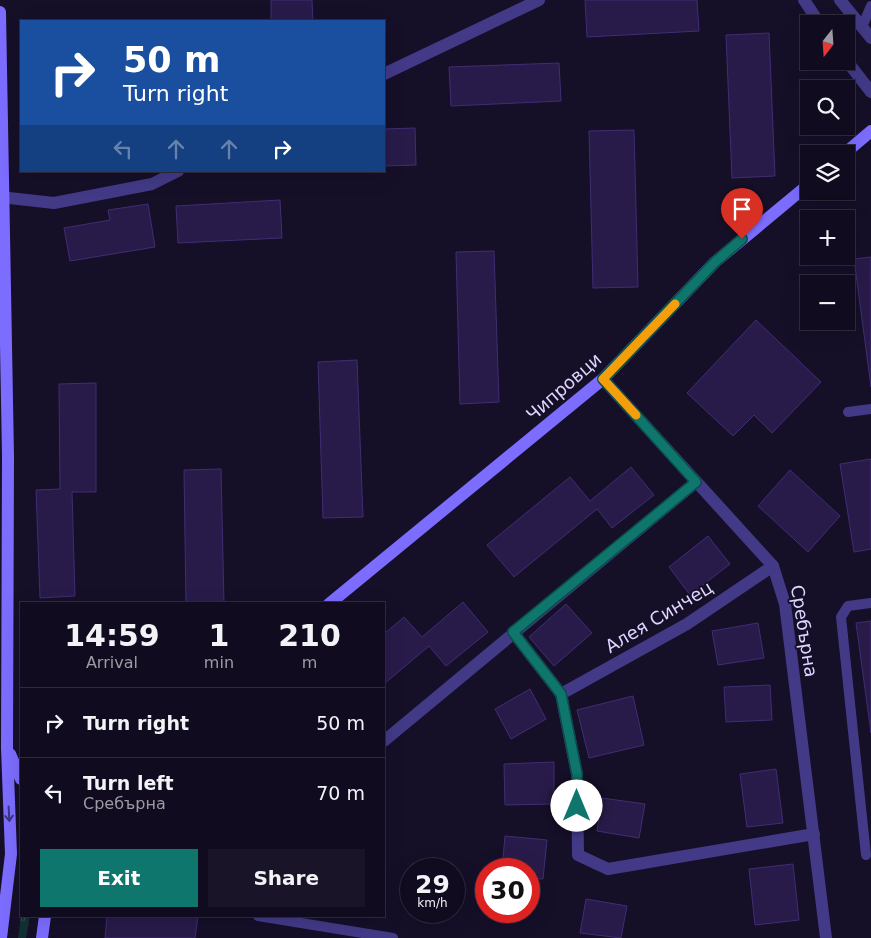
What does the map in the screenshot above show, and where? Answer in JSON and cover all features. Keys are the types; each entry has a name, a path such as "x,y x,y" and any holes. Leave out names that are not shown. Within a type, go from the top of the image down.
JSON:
{"main road":[{"path":"0,12 6,748 11,854 1,938"},
{"path":"855,145 871,131"},
{"name":"Чипровци","path":"331,602 603,379 715,262 800,191"},
{"path":"6,748 20,777"},
{"path":"11,854 20,844"},
{"path":"42,938 45,917"}],"street":[{"path":"385,74 538,0"},
{"path":"804,0 814,15"},
{"path":"840,0 871,38"},
{"path":"854,70 871,92"},
{"path":"2,197 54,203 152,184 176,172"},
{"name":"Сребърна","path":"603,379 773,566 785,604 826,938"},
{"path":"385,740 696,482"},
{"name":"Алея Синчец","path":"561,694 687,624 773,566"},
{"path":"513,632 561,694 577,774 578,855 608,869 814,834"}],"lane":[{"path":"862,28 871,6"},
{"path":"848,412 871,408"},
{"path":"866,855 841,617 848,606 871,603"},
{"path":"264,917 393,938"}],"green space":[{"path":"21,917 30,917 26,938 18,938"}],"building":[{"path":"271,0 312,0 313,20 271,20"},
{"path":"585,0 697,0 699,31 587,37"},
{"path":"769,33 775,176 732,178 726,35"},
{"path":"559,63 561,101 451,106 449,67"},
{"path":"415,128 416,165 385,166 385,129"},
{"path":"634,130 638,287 593,288 589,131"},
{"path":"280,200 282,238 178,243 176,206"},
{"path":"148,204 155,247 70,261 64,228 110,220 108,210"},
{"path":"494,251 499,402 460,404 456,252"},
{"path":"871,257 871,387 855,265 855,259"},
{"path":"756,320 821,382 772,433 754,415 733,436 687,393"},
{"path":"357,360 363,517 323,518 318,362"},
{"path":"96,383 96,492 72,492 75,596 40,598 36,490 60,489 59,384"},
{"path":"871,459 871,549 854,552 840,464"},
{"path":"631,467 654,495 612,528 597,509 514,577 487,545 570,477 590,501"},
{"path":"221,469 224,602 186,602 184,470"},
{"path":"790,470 840,516 808,552 758,506"},
{"path":"708,536 730,564 690,595 669,567"},
{"path":"463,602 488,632 446,666 429,646 385,683 385,633 404,617 422,637"},
{"path":"566,604 592,633 554,666 529,637"},
{"path":"871,621 871,733 856,623"},
{"path":"758,623 764,658 718,665 712,631"},
{"path":"770,685 772,720 726,722 724,687"},
{"path":"530,689 546,719 511,739 495,709"},
{"path":"633,696 644,745 589,758 577,710"},
{"path":"554,762 554,804 505,805 504,764"},
{"path":"776,769 783,823 747,827 740,774"},
{"path":"602,798 645,804 639,838 597,831"},
{"path":"505,836 547,840 543,879 540,879 540,858 503,858"},
{"path":"793,864 799,920 755,925 749,869"},
{"path":"586,899 627,906 621,938 580,933"},
{"path":"107,917 198,917 195,938 105,938"}],"slow traffic":[{"path":"636,415 603,379 675,304"}],"route":[{"path":"577,806 577,774 561,694 513,632 696,482 603,379 715,262 742,239"}]}
